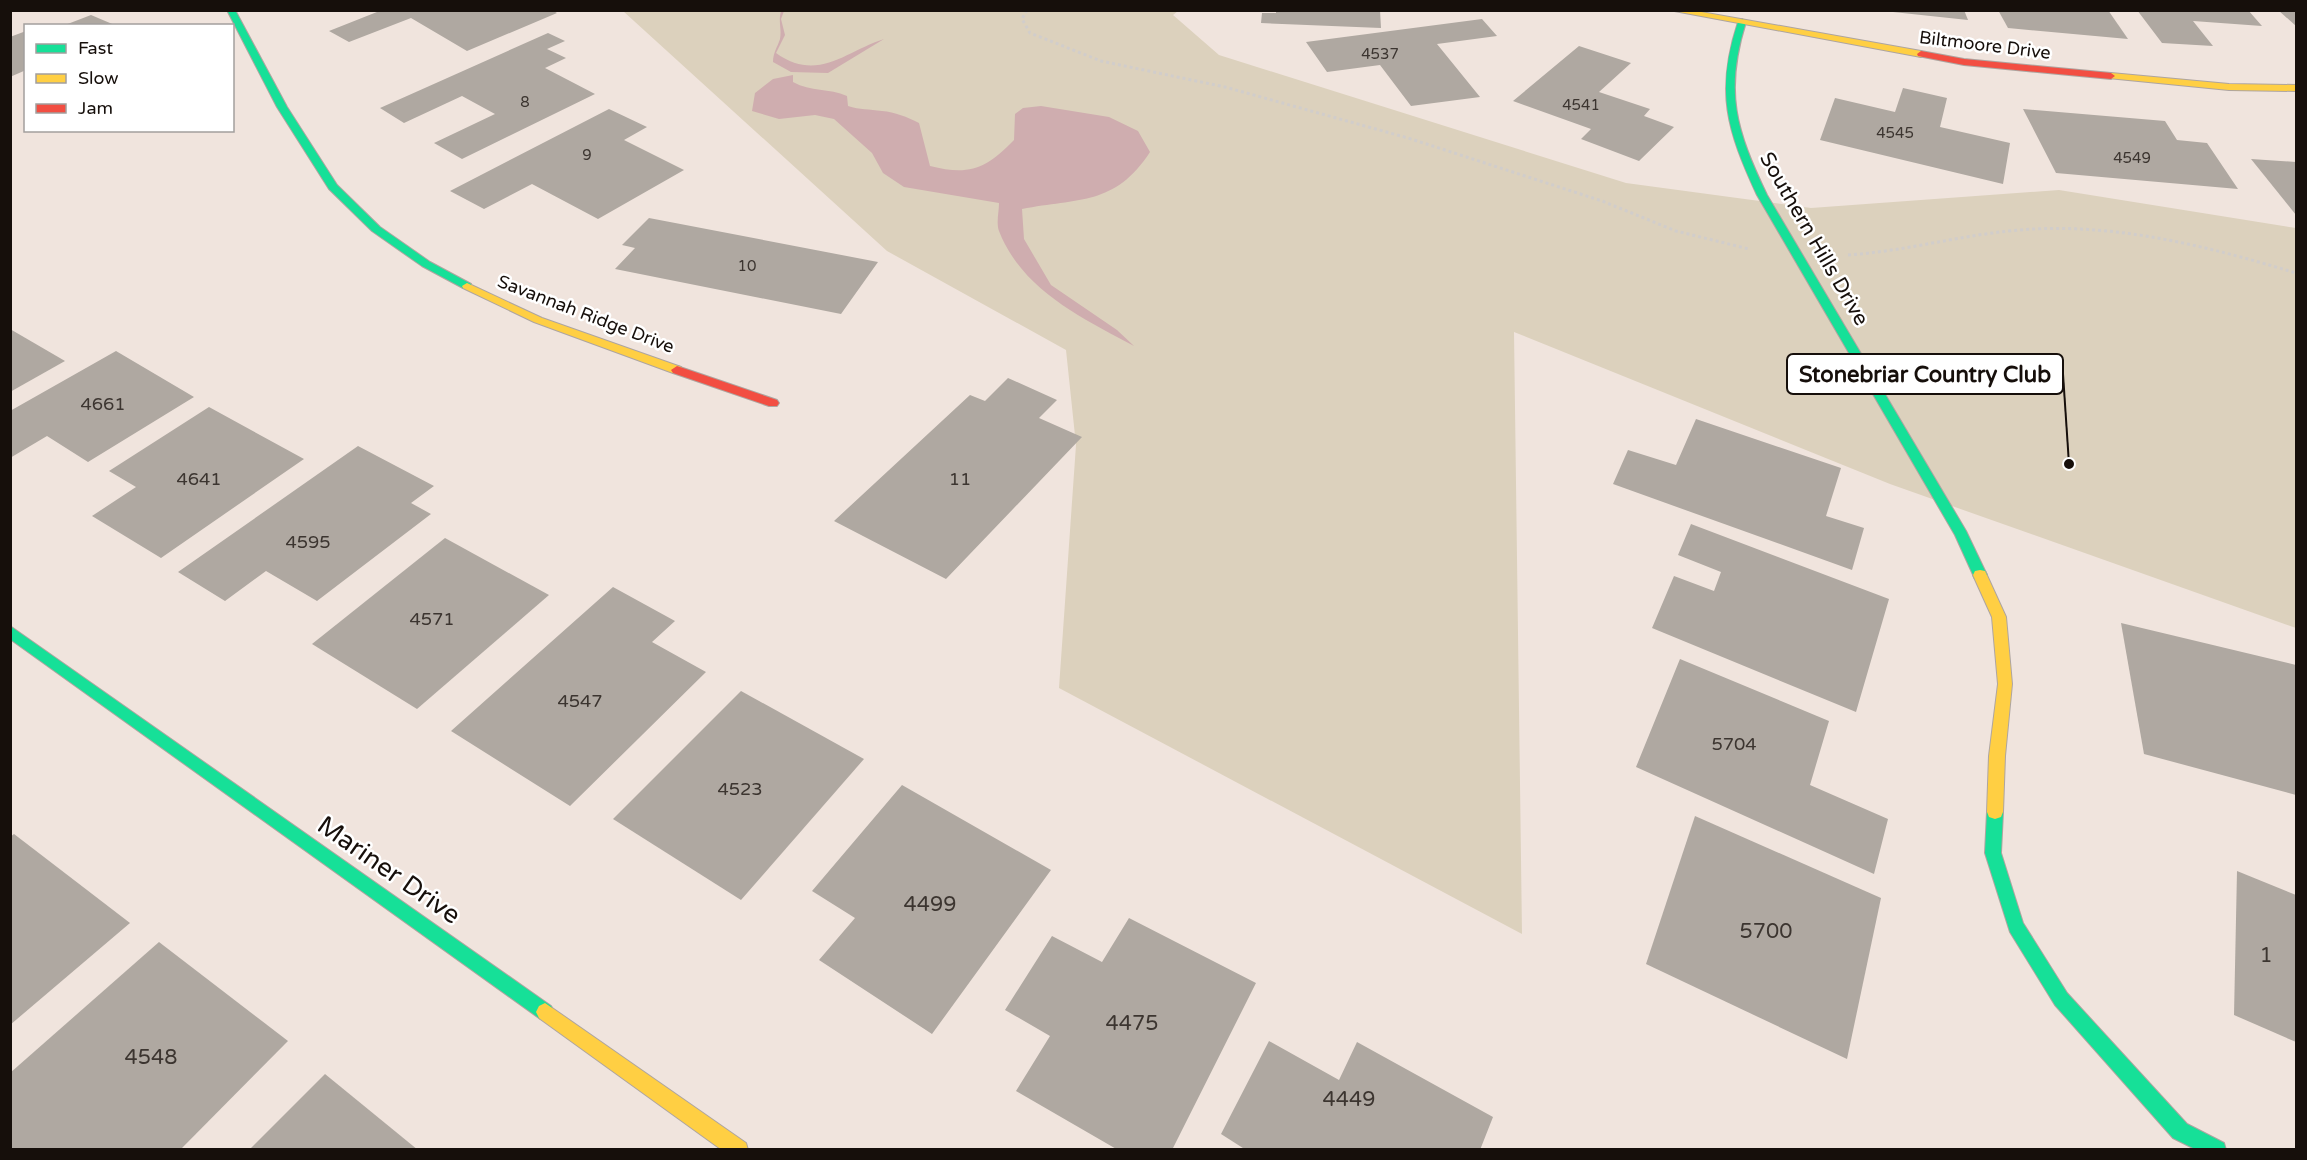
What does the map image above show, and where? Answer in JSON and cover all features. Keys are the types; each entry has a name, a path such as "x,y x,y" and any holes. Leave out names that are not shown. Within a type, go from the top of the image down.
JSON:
{"street":[{"name":"Savannah Ridge Drive","path":"231,10 240,23 279,103 332,186 369,223 410,255 460,284 545,322 773,403"},
{"name":"Biltmoore Drive","path":"1673,10 1824,39 2025,70 2229,87 2296,88"},
{"name":"Southern Hills Drive","path":"1742,22 1732,44 1726,82 1730,117 1752,174 1961,534 1999,617 2005,684 1997,756 1993,853 2016,926 2061,999 2164,1114 2180,1131 2217,1149"},
{"name":"Mariner Drive","path":"10,630 739,1149"}],"path":[{"path":"1027,10 1022,19 1030,33 1101,61 1225,87 1408,138 1602,201 1676,231 1799,258 1864,255 2020,230 2088,229 2183,244 2296,273"}],"shaded area":[{"path":"623,11 1178,11 1173,15 1219,55 1626,183 1811,208 2059,190 2296,228 2296,628 1890,484 1514,332 1522,934 1059,688 1076,445 1066,350 887,251"},
{"path":"781,11 784,11 781,19 785,35 776,53 791,62 819,65 832,62 884,39 828,73 791,72 773,62 780,39"},
{"path":"793,75 793,82 800,85 847,96 848,106 892,112 919,123 930,166 944,169 976,168 995,158 1014,140 1015,114 1023,108 1041,106 1109,117 1138,131 1150,152 1137,170 1123,182 1094,197 1022,209 1024,239 1051,285 1117,330 1134,346 1074,313 1038,286 1022,270 1009,252 999,231 999,203 904,187 883,173 872,153 834,119 815,115 779,119 752,111 755,93 773,79"}],"building":[{"path":"382,10 552,10 557,13 467,51 411,18 349,42 329,31"},
{"path":"1276,10 1380,10 1381,28 1261,23 1262,13 1276,13"},
{"path":"1893,10 1964,10 1968,20 1893,12"},
{"path":"1998,10 2108,10 2128,39 2008,28"},
{"path":"2137,10 2248,10 2262,26 2193,21 2213,46 2162,43"},
{"path":"2278,10 2296,10 2296,26"},
{"path":"91,15 112,24 68,24"},
{"path":"1482,19 1497,36 1437,44 1480,97 1411,106 1380,65 1327,72 1306,42"},
{"path":"24,32 24,71 10,77 10,37"},
{"path":"548,33 565,41 547,49 566,58 545,68 595,94 462,159 434,143 495,114 462,96 404,123 380,108"},
{"path":"1579,46 1631,63 1599,92 1650,109 1644,116 1674,127 1639,161 1581,139 1591,129 1513,101"},
{"path":"1903,88 1947,98 1940,127 2010,143 2003,184 1820,140 1835,98 1895,112"},
{"path":"609,109 647,127 624,140 684,170 598,219 532,184 484,209 450,191"},
{"path":"2023,109 2165,121 2177,140 2207,143 2238,189 2056,173"},
{"path":"2251,159 2296,162 2296,215"},
{"path":"649,218 878,262 841,314 615,269 635,248 622,245"},
{"path":"10,329 65,361 10,392"},
{"path":"116,351 194,397 88,462 47,436 10,458 10,411"},
{"path":"1008,378 1057,400 1039,418 1082,437 946,579 834,521 970,395 985,401"},
{"path":"209,407 304,459 161,558 92,516 136,487 109,471"},
{"path":"1696,419 1841,468 1826,516 1864,528 1852,570 1613,484 1628,450 1676,465"},
{"path":"358,446 434,486 411,503 431,514 317,601 266,571 225,601 178,572"},
{"path":"1691,524 1889,599 1856,712 1652,628 1674,576 1714,591 1721,572 1678,555"},
{"path":"445,538 549,595 417,709 312,644"},
{"path":"613,587 675,621 652,642 706,672 570,806 451,731"},
{"path":"2121,623 2296,665 2296,795 2144,754"},
{"path":"1680,659 1829,721 1810,785 1888,819 1874,874 1636,767"},
{"path":"741,691 864,759 741,900 613,819"},
{"path":"902,785 1051,870 932,1034 819,960 855,918 812,891"},
{"path":"1695,816 1881,898 1847,1059 1646,964"},
{"path":"14,834 130,923 10,1025 10,837"},
{"path":"2237,871 2296,895 2296,1042 2234,1015"},
{"path":"1129,918 1256,983 1172,1150 1118,1150 1016,1091 1050,1036 1005,1010 1052,936 1102,962"},
{"path":"159,942 288,1041 180,1150 10,1150 10,1073"},
{"path":"1269,1041 1339,1080 1357,1042 1493,1117 1480,1150 1246,1150 1221,1134"},
{"path":"325,1074 418,1150 249,1150"}],"traffic: fast":[{"path":"231,10 282,107 333,187 376,229 426,264 467,286"},
{"path":"1742,22 1734,46 1729,90 1736,131 1751,173 1961,534 1980,575"},
{"path":"10,631 545,1012"},
{"path":"1995,812 1993,853 2016,926 2061,999 2180,1131 2217,1150"}],"traffic: slow":[{"path":"1673,10 1921,54"},
{"path":"2111,76 2229,87 2296,88"},
{"path":"467,286 538,320 677,370"},
{"path":"1980,575 1999,617 2005,684 1997,756 1995,812"},
{"path":"545,1012 739,1150"}],"traffic: jam":[{"path":"1921,54 1964,62 2111,76"},
{"path":"677,370 773,403"}],"place":[{"name":"Stonebriar Country Club","path":"2069,464"}]}
